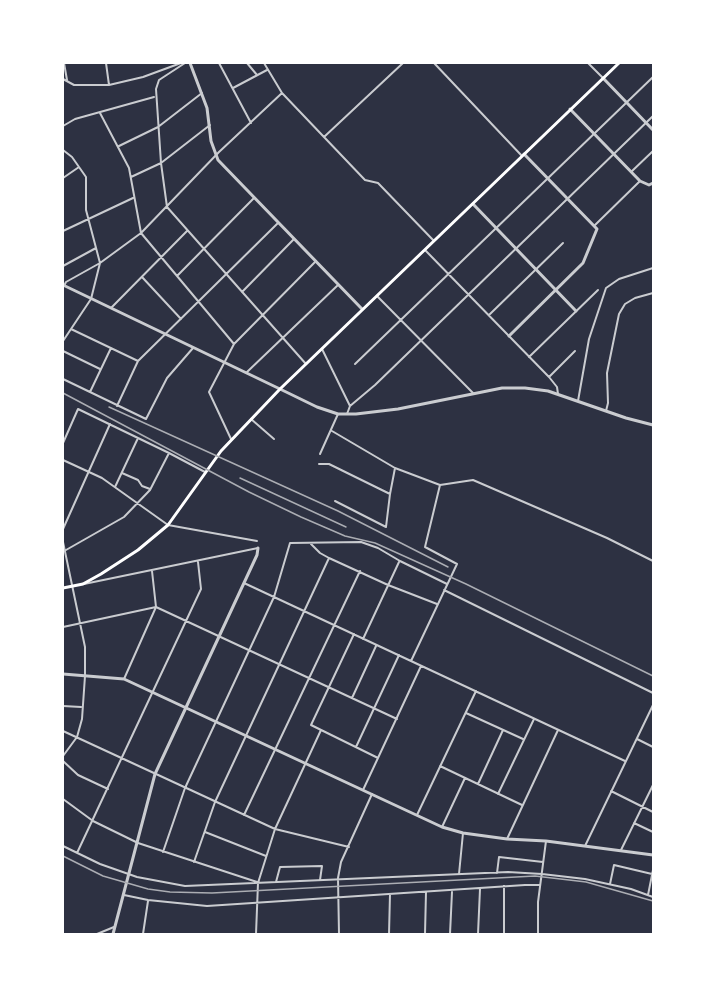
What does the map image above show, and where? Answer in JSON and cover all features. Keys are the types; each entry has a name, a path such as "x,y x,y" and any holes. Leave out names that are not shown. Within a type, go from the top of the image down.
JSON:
{"main road":[{"path":"63,588 83,584 121,562 168,525 205,472 231,440 280,389 619,63"}],"street":[{"path":"64,63 67,80"},
{"path":"106,63 109,85"},
{"path":"63,79 74,85 109,85 143,77 184,63"},
{"path":"184,63 159,80 156,89 161,163 167,207 306,364"},
{"path":"190,63 207,108 211,141 216,156 362,309"},
{"path":"219,63 251,123"},
{"path":"247,63 257,76"},
{"path":"264,63 282,93 365,180 378,183 434,241"},
{"path":"324,137 403,63"},
{"path":"434,63 597,229 583,263 509,336"},
{"path":"588,63 653,130"},
{"path":"233,88 267,70"},
{"path":"355,364 653,77"},
{"path":"119,146 159,127 202,93"},
{"path":"282,93 141,233 99,263 66,282 64,286 317,407 338,414 398,410 502,388 525,388 558,394 653,425"},
{"path":"63,126 75,119 156,97"},
{"path":"570,109 640,181 649,185 653,183"},
{"path":"100,113 119,146 131,177 141,233 234,344"},
{"path":"346,414 350,406 421,341 653,116"},
{"path":"131,177 161,163 210,125"},
{"path":"63,150 72,157 86,177 86,210 99,263 91,299 63,342"},
{"path":"631,172 653,151"},
{"path":"63,178 79,167"},
{"path":"594,226 640,181"},
{"path":"63,231 134,197"},
{"path":"177,276 254,198"},
{"path":"473,204 576,311"},
{"path":"117,406 138,361 278,223"},
{"path":"111,308 188,230"},
{"path":"242,292 294,239"},
{"path":"489,315 563,243"},
{"path":"63,266 96,248"},
{"path":"425,250 549,377 557,387 558,394"},
{"path":"231,440 209,392 234,344 316,261"},
{"path":"578,401 589,339 606,288 619,279 653,268"},
{"path":"142,277 181,319"},
{"path":"246,373 338,285"},
{"path":"529,357 598,290"},
{"path":"606,411 607,373 620,314 625,304 635,298 653,293"},
{"path":"376,296 474,394"},
{"path":"71,329 138,361"},
{"path":"90,392 111,348"},
{"path":"63,379 146,419 167,378 193,348"},
{"path":"322,349 350,406"},
{"path":"63,351 100,369"},
{"path":"549,377 575,351"},
{"path":"63,443 78,409 205,472"},
{"path":"320,454 338,414"},
{"path":"251,419 274,439"},
{"path":"63,530 110,424"},
{"path":"332,430 395,468 440,485 472,480 607,538 653,561"},
{"path":"115,487 138,437"},
{"path":"64,551 124,517 138,504 150,490 169,453"},
{"path":"63,460 115,487 168,525 257,541"},
{"path":"319,464 329,465 390,494"},
{"path":"335,501 386,526 395,468"},
{"path":"122,473 138,480 142,486 150,490"},
{"path":"411,661 457,564 425,547 440,485"},
{"path":"63,542 85,647 85,676 77,737 63,756"},
{"path":"164,852 185,788 274,597 290,543 360,542 378,548 447,584"},
{"path":"310,543 329,558 388,585 438,604"},
{"path":"83,584 258,548 257,555 155,774 113,934"},
{"path":"194,862 215,802 329,558"},
{"path":"363,639 400,561"},
{"path":"78,854 201,589 198,562"},
{"path":"124,679 156,607 152,571"},
{"path":"244,815 360,571"},
{"path":"244,583 625,761"},
{"path":"444,590 653,693"},
{"path":"63,627 156,607 397,719"},
{"path":"354,634 311,725 378,758"},
{"path":"352,698 377,645"},
{"path":"356,747 399,655"},
{"path":"363,790 422,666"},
{"path":"63,674 124,679 442,827 463,833 507,839 546,841 653,855"},
{"path":"417,815 476,691"},
{"path":"585,846 653,705"},
{"path":"63,706 82,707"},
{"path":"466,713 524,740"},
{"path":"498,794 534,718"},
{"path":"63,730 275,829 349,847"},
{"path":"256,934 258,884 266,856 275,829 321,730"},
{"path":"478,784 503,730"},
{"path":"507,839 558,730"},
{"path":"636,739 653,747"},
{"path":"63,761 78,775 108,789"},
{"path":"440,766 523,805"},
{"path":"442,827 465,778"},
{"path":"621,850 653,785"},
{"path":"611,791 653,812"},
{"path":"339,934 338,879 341,862 372,794"},
{"path":"63,799 93,821 138,843 258,884"},
{"path":"634,824 653,832"},
{"path":"205,832 266,856"},
{"path":"459,874 463,833"},
{"path":"538,934 538,902 546,841"},
{"path":"63,846 100,864 130,875 185,886 459,874 542,874 610,884 653,897"},
{"path":"497,873 499,857 543,862"},
{"path":"610,884 614,865 653,872 648,895"},
{"path":"276,882 280,867 322,866 320,880"},
{"path":"124,895 148,900 207,906 256,901 540,885"},
{"path":"504,886 504,934"},
{"path":"478,934 480,888"},
{"path":"450,934 452,891"},
{"path":"425,934 426,892"},
{"path":"389,934 390,894"},
{"path":"143,934 148,900"},
{"path":"97,934 114,927"}],"railway":[{"path":"63,393 249,492 301,517 345,536 375,543 466,584 653,676"},
{"path":"109,407 338,511 448,567"},
{"path":"240,478 346,527"},
{"path":"63,856 103,876 148,889 170,892 212,893 535,876 586,882 653,901"}]}
